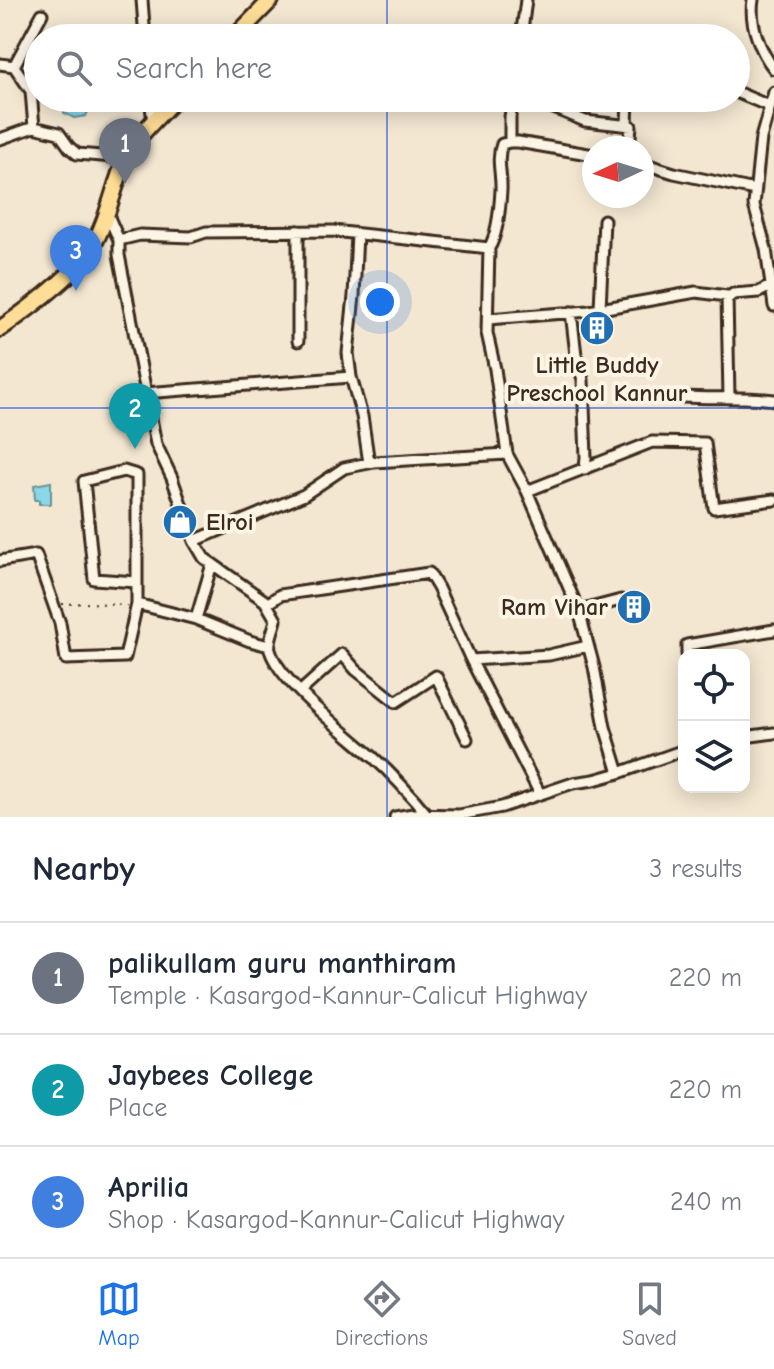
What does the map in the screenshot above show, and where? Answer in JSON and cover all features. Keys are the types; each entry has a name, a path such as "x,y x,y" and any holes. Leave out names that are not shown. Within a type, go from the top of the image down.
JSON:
{"highway":[{"path":"246,24 266,2"},
{"path":"0,329 49,291 90,251 100,232 126,158 163,112"}],"street":[{"path":"142,0 144,24"},
{"path":"523,24 526,0"},
{"path":"753,0 755,33 774,69"},
{"path":"37,24 42,14"},
{"path":"14,66 24,47"},
{"path":"0,64 14,66 24,81"},
{"path":"774,92 761,138 754,205 766,249 774,306"},
{"path":"750,98 769,106"},
{"path":"33,112 34,127"},
{"path":"152,112 153,122"},
{"path":"510,142 511,112"},
{"path":"563,112 585,121 631,126 630,136"},
{"path":"627,112 627,125"},
{"path":"0,139 34,127 59,133 77,154 126,158"},
{"path":"582,153 510,142 502,144 499,164 501,189 494,238 489,248 487,333 507,454 527,491 579,611 605,727 619,773"},
{"path":"654,167 755,190"},
{"path":"106,211 119,240 119,255 156,444 172,478 194,541 204,558 265,601 276,620 269,646 276,663 328,719 375,759 428,816"},
{"path":"600,309 604,220"},
{"path":"298,231 298,341"},
{"path":"119,240 140,235 191,237 206,232 333,231 489,248"},
{"path":"357,234 348,353 369,463"},
{"path":"727,299 733,294 759,292 772,284"},
{"path":"488,319 600,309 696,292 727,296 729,398"},
{"path":"571,312 576,355 583,380 585,469"},
{"path":"145,393 351,377"},
{"path":"683,397 739,396 774,400"},
{"path":"527,491 652,442 705,443 714,508 774,500"},
{"path":"194,541 304,495 344,468 369,463 507,454"},
{"path":"0,561 36,555 60,623 66,659 125,657 137,605 137,582 137,475 124,471 84,481 94,579 137,582"},
{"path":"196,619 212,564"},
{"path":"267,604 280,595 429,573 540,794"},
{"path":"579,611 621,600"},
{"path":"137,605 196,619 269,646"},
{"path":"687,649 687,645 774,630"},
{"path":"471,660 549,655 588,646"},
{"path":"301,691 342,654 356,670 396,702 436,676 467,739"},
{"path":"750,736 774,733"},
{"path":"395,817 413,814 459,815 502,807 678,752"}],"path":[{"path":"54,604 137,605"}],"water":[{"path":"88,112 86,116 74,118 64,113"},
{"path":"51,482 51,504 39,504 39,500 35,500 34,485"}],"place":[{"name":"palikullam guru manthiram","path":"125,184"},
{"name":"Aprilia","path":"76,291"},
{"name":"Little Buddy Preschool Kannur","path":"597,328"},
{"name":"Jaybees College","path":"135,449"},
{"name":"Elroi","path":"180,522"},
{"name":"Ram Vihar","path":"634,607"}]}
